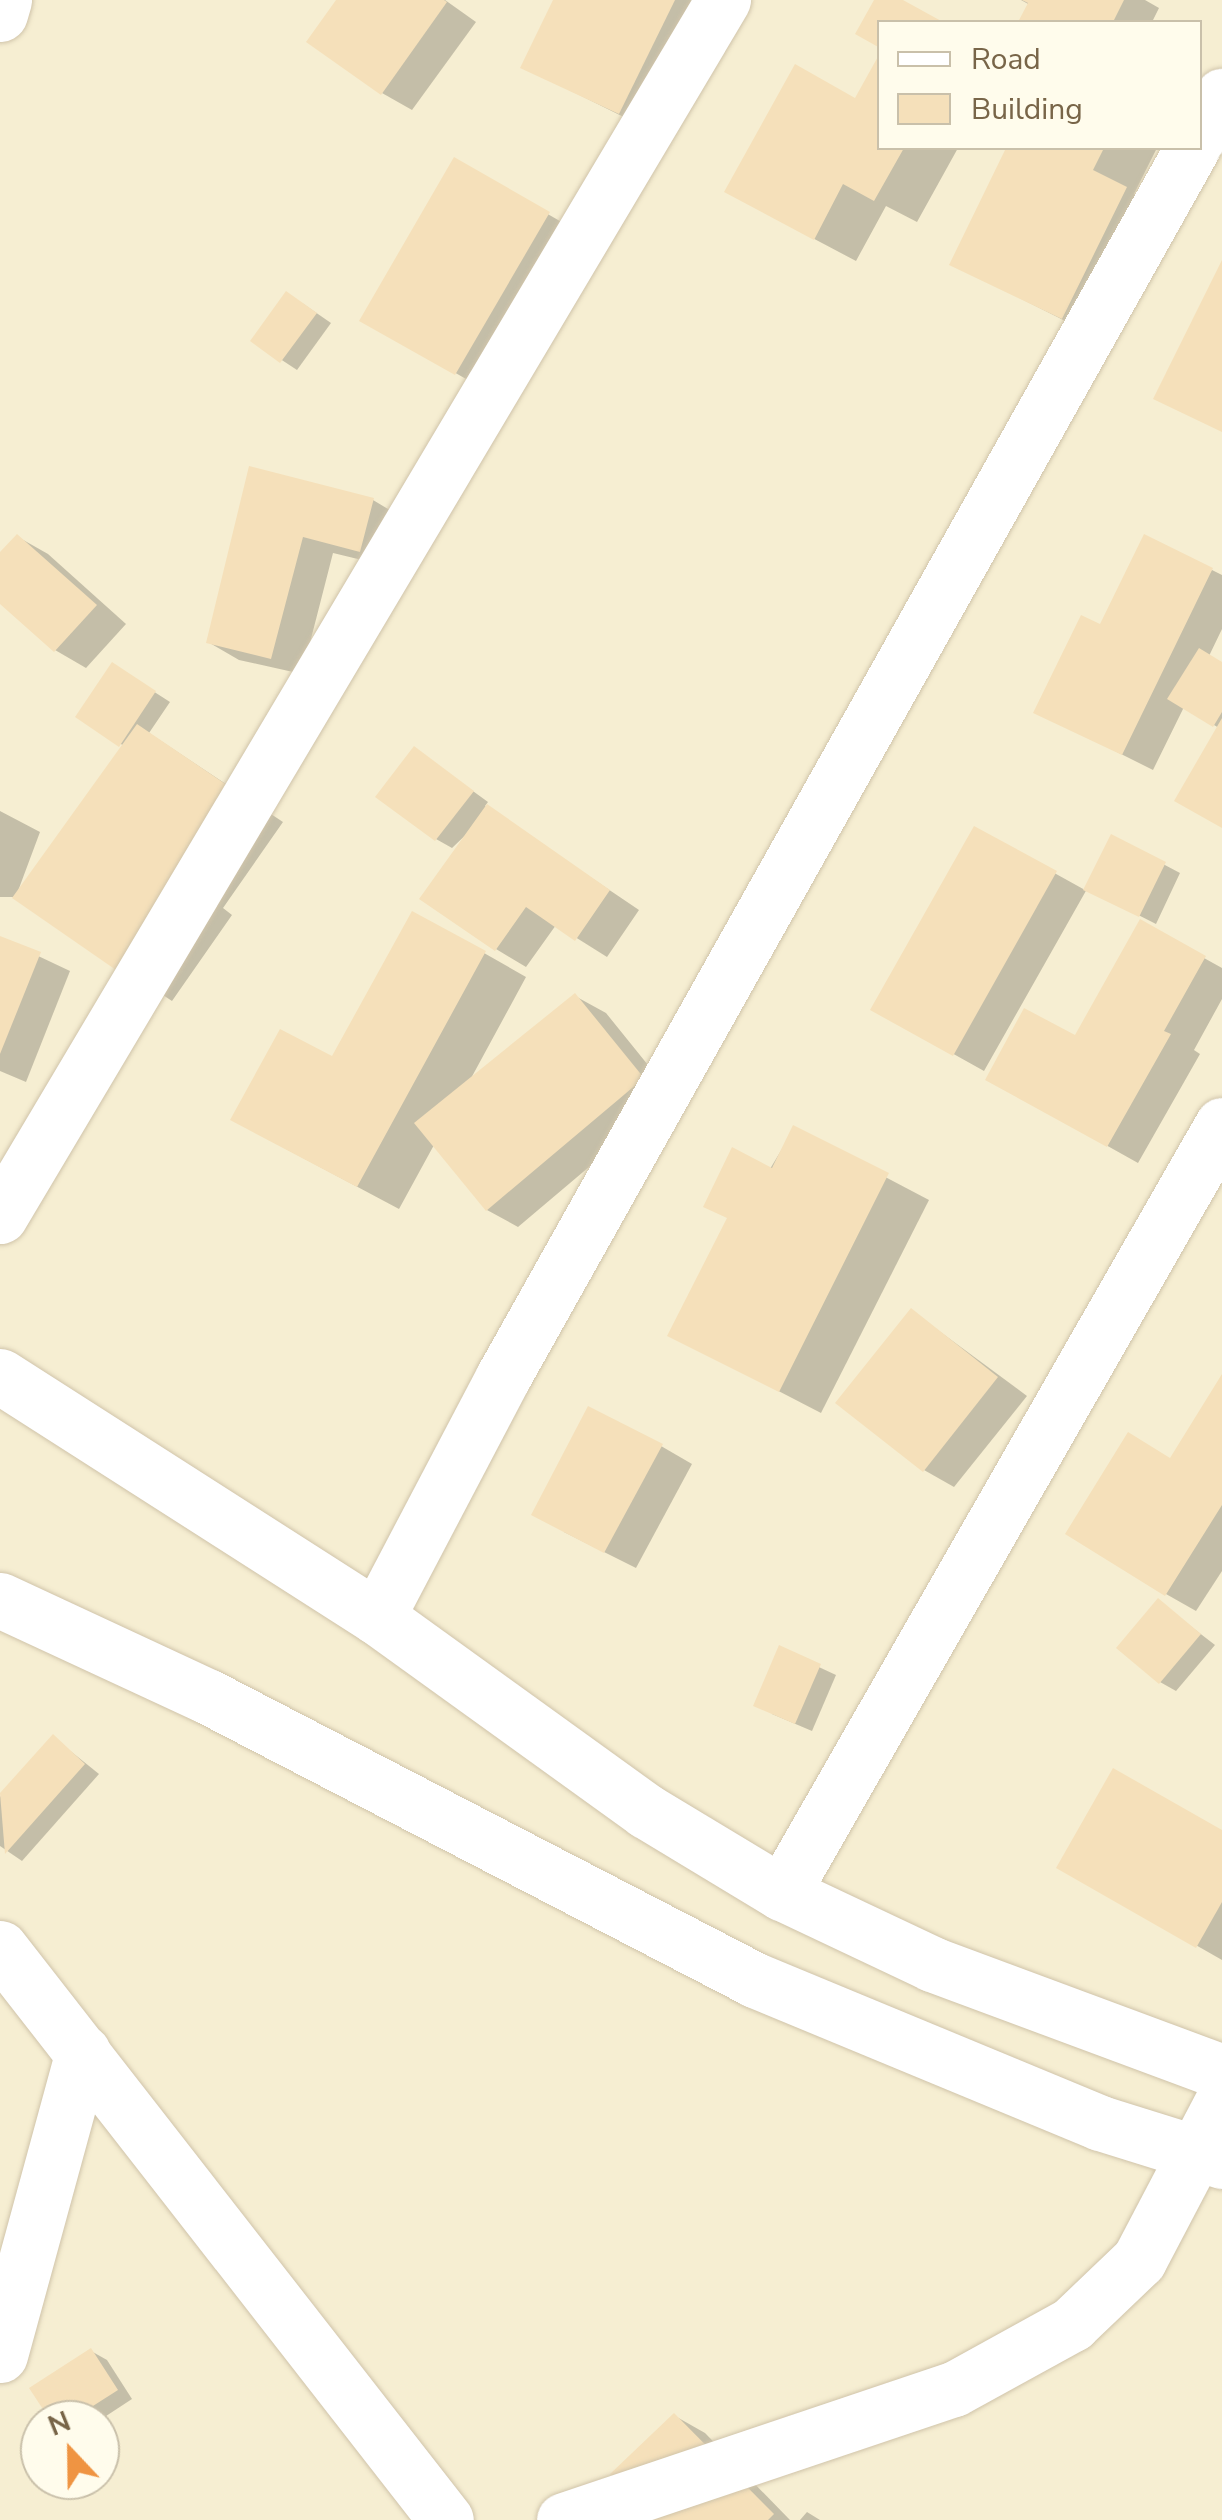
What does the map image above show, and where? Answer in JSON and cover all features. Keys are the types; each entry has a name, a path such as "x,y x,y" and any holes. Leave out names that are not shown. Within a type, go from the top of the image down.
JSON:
{"street":[{"path":"0,14 4,0"},
{"path":"0,1216 724,0"},
{"path":"1202,131 1222,96"},
{"path":"377,1617 648,1115 1191,150"},
{"path":"782,1893 1222,1126"},
{"path":"0,1376 377,1617 646,1811 782,1893 932,1964 1222,2072"},
{"path":"0,1600 209,1697 755,1980 1100,2123 1209,2157"},
{"path":"0,1948 446,2520"},
{"path":"0,2355 82,2052"},
{"path":"564,2520 954,2389 1072,2324 1139,2260 1209,2157 1222,2102"}],"shaded area":[{"path":"0,0 1222,0 1222,2520 0,2520"}],"building":[{"path":"336,0 447,2 381,95 306,42"},
{"path":"553,0 675,0 619,114 520,68"},
{"path":"874,0 903,0 939,20 877,20 877,46 855,34"},
{"path":"1022,0 1124,0 1114,20 1019,20 1028,3"},
{"path":"877,58 877,150 903,150 874,201 843,184 814,240 724,192 795,64 855,98"},
{"path":"1005,150 1103,150 1093,170 1127,187 1062,319 949,265"},
{"path":"454,157 550,212 455,375 359,321"},
{"path":"1222,260 1222,432 1153,399"},
{"path":"286,291 317,313 280,363 250,341"},
{"path":"249,466 374,498 360,552 303,537 271,659 206,643"},
{"path":"17,534 97,605 54,652 0,604 0,552"},
{"path":"1144,534 1213,568 1122,755 1033,713 1081,615 1100,624"},
{"path":"1199,648 1222,662 1222,712 1213,727 1167,699"},
{"path":"112,662 156,691 119,747 75,717"},
{"path":"1222,718 1222,828 1174,801"},
{"path":"137,724 243,796 129,979 12,898"},
{"path":"414,746 474,791 435,841 375,797"},
{"path":"487,804 610,890 575,941 526,907 495,951 419,899"},
{"path":"974,826 1057,871 953,1056 870,1010"},
{"path":"1111,834 1166,862 1139,917 1083,890"},
{"path":"412,911 486,951 357,1187 230,1120 280,1029 332,1056"},
{"path":"1140,919 1206,956 1164,1031 1171,1034 1107,1147 985,1080 1024,1008 1075,1035"},
{"path":"0,936 41,952 0,1054"},
{"path":"575,993 644,1078 486,1211 414,1123"},
{"path":"793,1125 889,1173 779,1392 667,1336 727,1218 703,1207 732,1147 772,1168"},
{"path":"911,1308 998,1377 923,1472 835,1403"},
{"path":"1222,1374 1222,1505 1165,1596 1065,1534 1128,1432 1170,1458"},
{"path":"588,1406 663,1444 604,1553 531,1515"},
{"path":"1158,1598 1201,1634 1159,1684 1116,1648"},
{"path":"779,1645 821,1664 795,1724 753,1706"},
{"path":"53,1734 85,1764 5,1854 0,1793"},
{"path":"1113,1768 1222,1830 1222,1902 1196,1948 1056,1868"},
{"path":"91,2348 118,2390 102,2400 37,2400 29,2388"},
{"path":"674,2413 774,2514 768,2520 654,2520 610,2474"}]}
